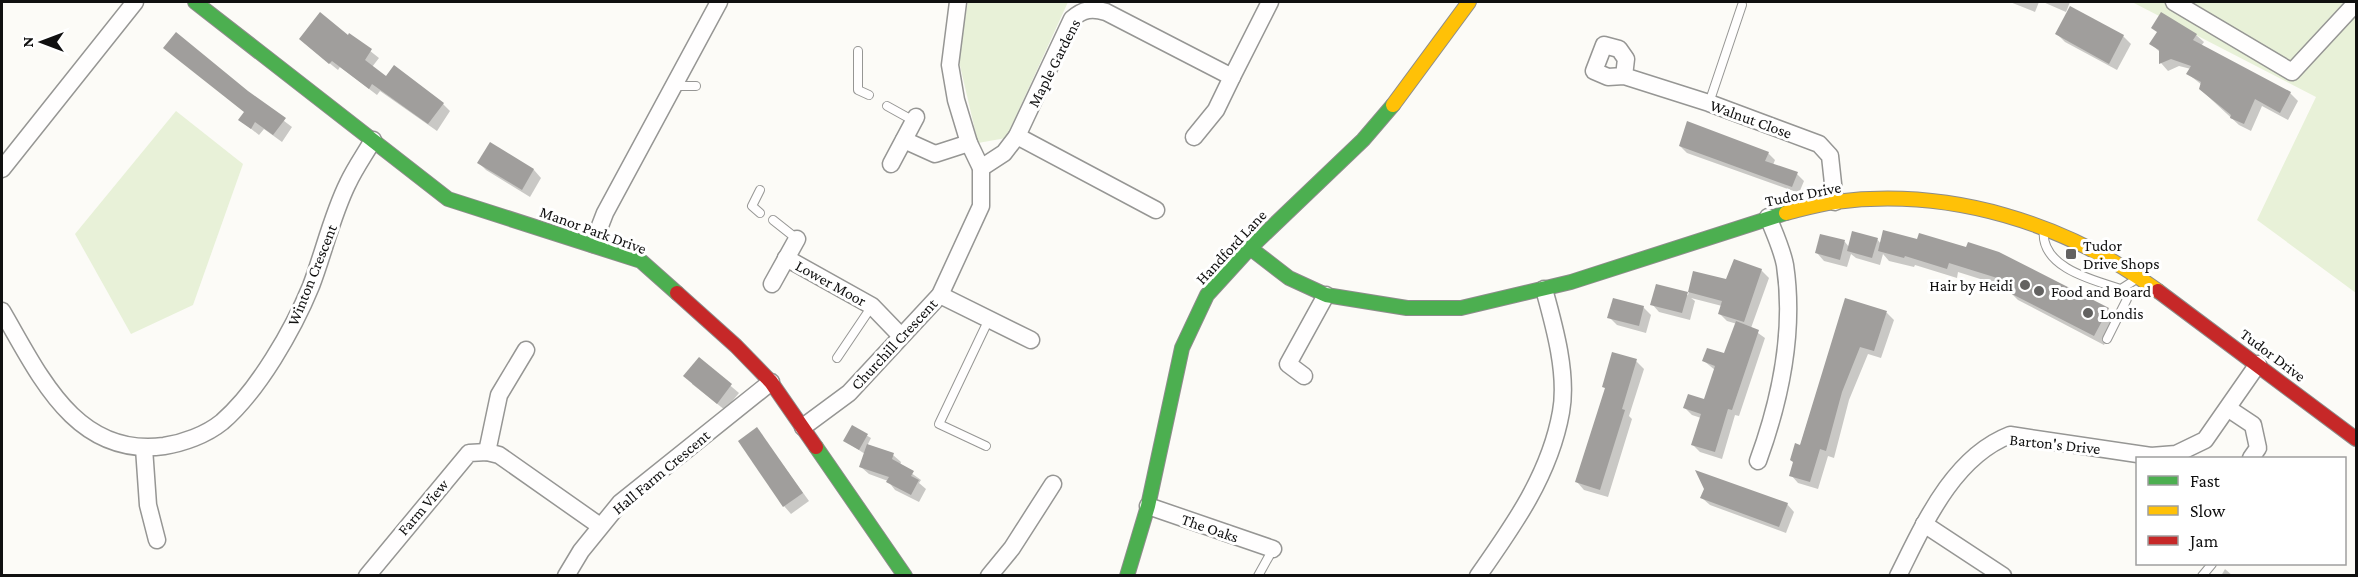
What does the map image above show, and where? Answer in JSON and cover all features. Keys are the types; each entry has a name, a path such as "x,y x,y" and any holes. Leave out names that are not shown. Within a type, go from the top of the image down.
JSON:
{"street":[{"path":"2,169 135,2"},
{"name":"Manor Park Drive","path":"195,2 448,199 641,261 736,346 771,382 905,576"},
{"path":"593,244 605,213 718,2"},
{"name":"Churchill Crescent","path":"803,427 849,393 900,335 940,296 981,206 983,186 981,168 969,143 954,92 950,65 958,2"},
{"path":"1194,137 1216,110 1270,2"},
{"name":"Handford Lane","path":"1127,576 1148,506 1182,348 1207,295 1250,248 1363,140 1398,99 1469,2"},
{"path":"2174,2 2292,72 2356,3"},
{"name":"Maple Gardens","path":"981,168 1004,153 1017,136 1079,7 1106,12 1232,77"},
{"name":"Walnut Close","path":"1624,76 1709,103 1819,144 1830,156 1835,202"},
{"path":"891,164 915,119"},
{"path":"1017,136 1156,210"},
{"name":"Winton Crescent","path":"2,311 52,396 79,423 112,441 144,448 183,443 221,423 254,386 289,331 310,287 347,184 373,140"},
{"path":"904,140 935,154 969,143"},
{"name":"Tudor Drive","path":"1250,248 1289,278 1326,294 1407,308 1461,308 1544,289 1768,217 1835,202 1905,200 1982,208 2044,228 2088,247 2138,277 2356,439"},
{"path":"1758,461 1775,408 1787,354 1785,264 1768,217"},
{"name":"Lower Moor","path":"772,284 797,239"},
{"name":"Lower Moor","path":"786,258 872,306 900,335"},
{"path":"1478,576 1524,510 1547,461 1562,410 1560,363 1544,289"},
{"path":"1305,376 1288,364 1326,294"},
{"path":"940,296 1031,340"},
{"path":"526,350 499,395 487,452 499,455 600,526"},
{"name":"Barton's Drive","path":"1898,576 1924,524 1950,484 1989,443 2010,435 2151,456 2177,457 2205,440 2229,409 2258,364"},
{"name":"Hall Farm Crescent","path":"566,576 581,550 620,503 771,382"},
{"path":"2229,409 2253,425 2258,448 2252,457"},
{"path":"144,448 148,505 157,540"},
{"name":"Farm View","path":"367,576 469,453 487,452"},
{"path":"989,576 1012,548 1053,484"},
{"name":"The Oaks","path":"1148,506 1273,549"},
{"path":"1924,524 2003,576"}],"lane":[{"path":"1709,103 1742,5"},
{"path":"858,51 858,90 869,95"},
{"path":"672,86 696,86"},
{"path":"887,106 915,119"},
{"path":"760,190 752,206 760,213"},
{"path":"773,220 797,239"},
{"path":"2044,228 2045,250 2051,258 2070,269 2121,289 2127,298 2107,339"},
{"path":"2121,289 2138,277"},
{"path":"837,358 872,306"},
{"path":"986,446 939,424 989,319"},
{"path":"1258,576 1273,549"}],"green space":[{"path":"968,2 1068,2 1006,138 978,143 958,57"},
{"path":"2132,2 2356,2 2356,293 2257,220 2316,97"},
{"path":"176,111 243,164 193,305 131,334 75,234"}],"building":[{"path":"2070,6 2124,35 2109,64 2055,34"},
{"path":"320,12 348,35 349,33 372,49 365,60 386,76 394,65 444,103 428,124 372,84 369,89 332,61 329,64 299,39"},
{"path":"2161,12 2197,34 2193,40 2291,92 2280,113 2255,99 2244,124 2230,118 2231,115 2199,89 2201,82 2186,74 2191,66 2171,59 2159,64 2159,50 2149,44 2157,32 2151,28"},
{"path":"176,32 248,91 286,118 273,135 255,122 251,129 238,120 244,112 163,48"},
{"path":"1687,121 1769,152 1765,161 1798,172 1792,187 1679,146"},
{"path":"490,142 534,169 522,190 477,163"},
{"path":"1883,230 1917,239 1919,233 1966,247 1968,242 1999,252 2109,308 2094,336 2006,291 2010,282 1949,263 1947,269 1905,256 1904,258 1878,251"},
{"path":"1852,231 1878,238 1872,258 1847,251"},
{"path":"1820,234 1845,240 1840,260 1815,253"},
{"path":"1734,259 1762,269 1744,322 1718,314 1722,301 1688,292 1693,271 1726,279"},
{"path":"1656,284 1688,292 1682,313 1650,305"},
{"path":"1613,298 1644,306 1639,326 1607,318"},
{"path":"1845,298 1887,311 1874,351 1860,347 1842,392 1826,451 1820,449 1810,482 1789,476 1793,462 1790,460 1795,443 1800,445"},
{"path":"1736,321 1759,330 1732,410 1728,409 1715,452 1691,445 1701,414 1683,408 1688,394 1704,399 1715,366 1702,361 1707,348 1724,353"},
{"path":"1612,352 1637,359 1622,409 1625,410 1600,490 1575,482 1605,388 1602,387"},
{"path":"699,357 732,384 717,404 683,376"},
{"path":"852,425 868,434 859,450 843,441"},
{"path":"757,427 803,493 783,507 738,441"},
{"path":"867,444 894,453 892,459 914,471 911,476 919,480 911,495 886,482 889,477 859,467"},
{"path":"1695,470 1788,503 1779,527 1700,498 1704,489"}],"traffic: fast":[{"path":"195,2 448,199 641,261 677,293"},
{"path":"1127,576 1148,506 1182,348 1207,295 1250,248 1363,140 1393,105"},
{"path":"1250,248 1289,278 1326,295 1407,308 1461,308 1571,282 1786,213"},
{"path":"816,447 905,576"}],"traffic: slow":[{"path":"1393,105 1469,2"},
{"path":"1786,213 1829,203 1878,199 1921,200 1963,206 2005,215 2046,229 2085,246 2158,291"}],"traffic: jam":[{"path":"2158,291 2356,439"},
{"path":"677,293 736,346 771,382 816,447"}],"place":[{"name":"Tudor Drive Shops","path":"2071,254"},
{"name":"Hair by Heidi","path":"2025,285"},
{"name":"Food and Board","path":"2039,291"},
{"name":"Londis","path":"2088,313"}]}
